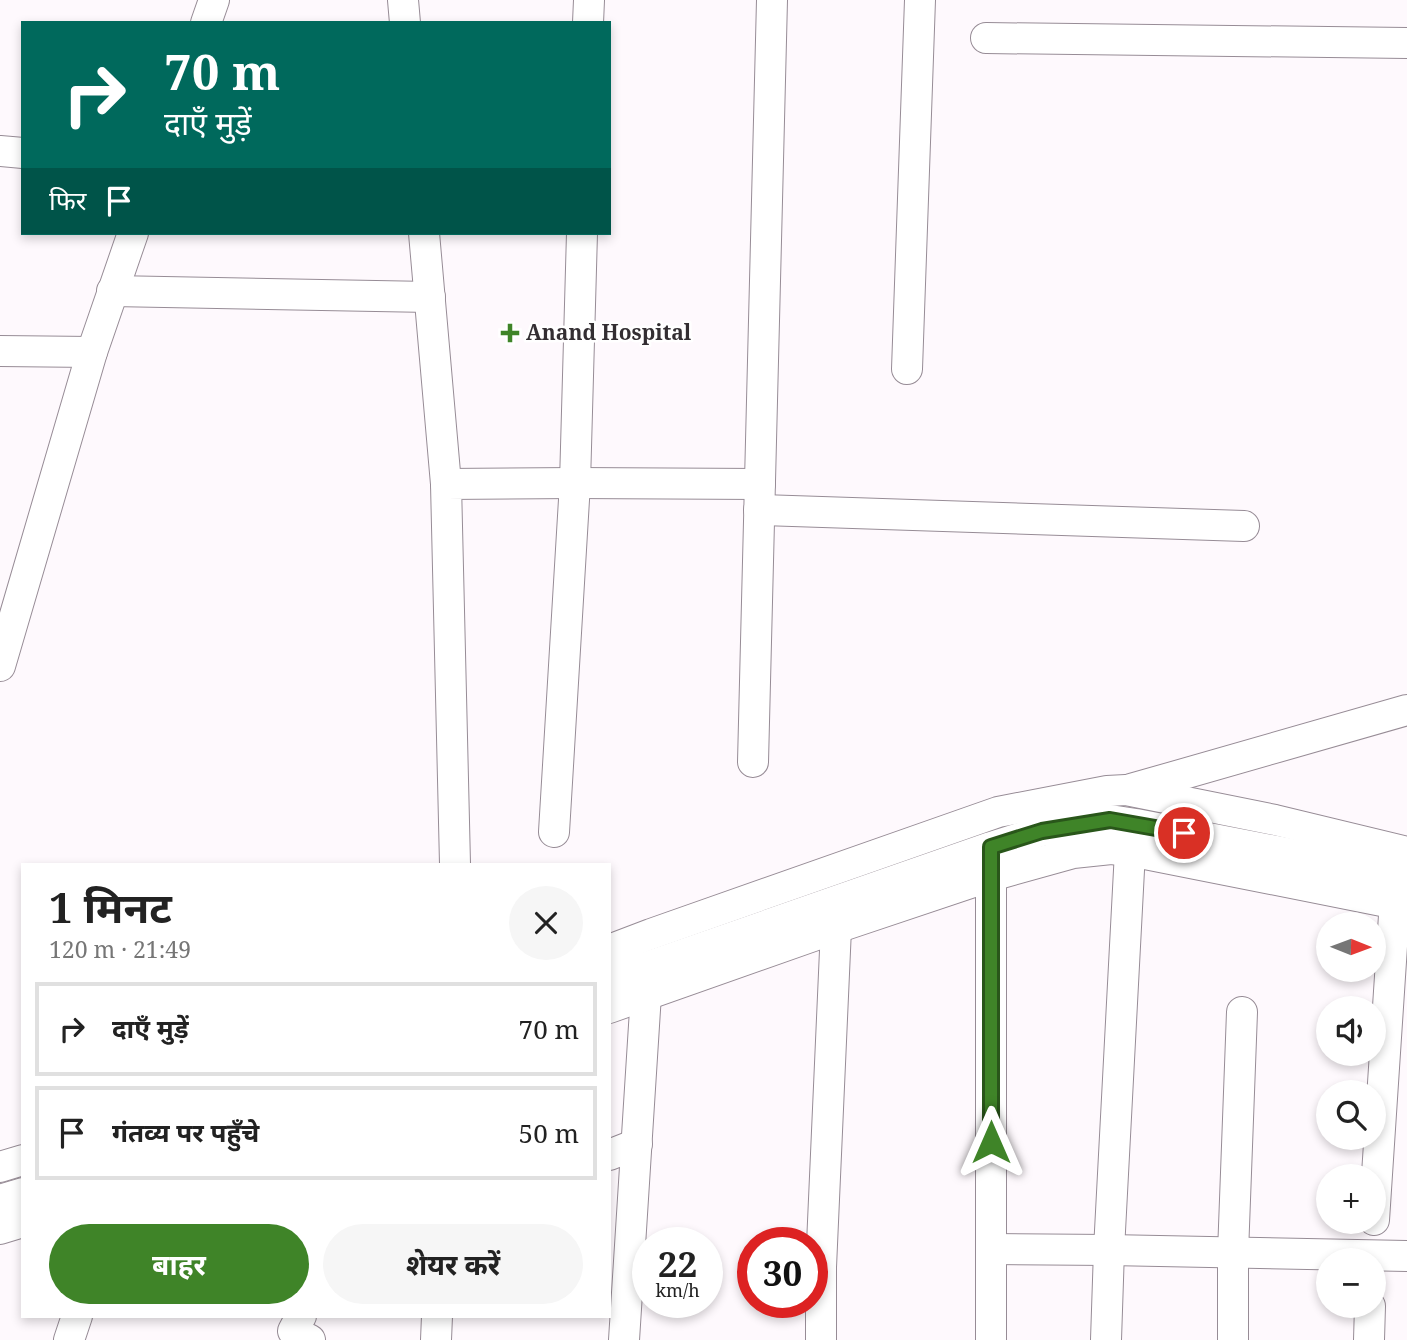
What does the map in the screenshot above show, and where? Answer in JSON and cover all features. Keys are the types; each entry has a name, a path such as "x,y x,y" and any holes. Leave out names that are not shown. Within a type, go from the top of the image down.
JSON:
{"street":[{"path":"207,21 214,0"},
{"path":"402,0 405,21"},
{"path":"588,21 589,0"},
{"path":"753,762 772,0"},
{"path":"906,369 920,0"},
{"path":"986,38 1407,43"},
{"path":"0,151 21,153"},
{"path":"0,666 92,352 132,235"},
{"path":"424,235 446,484 455,863"},
{"path":"554,832 575,483 582,235"},
{"path":"112,291 430,297"},
{"path":"0,351 92,352"},
{"path":"446,484 575,483 760,497 1244,526"},
{"path":"611,980 643,981 836,928 991,862 1042,831 1114,800 1407,710"},
{"path":"1107,1340 1120,850 1114,800"},
{"path":"611,949 998,812 1114,800 1275,820 1402,884"},
{"path":"611,1006 643,981 991,862 1120,850 1402,884"},
{"path":"991,862 991,1340"},
{"path":"1379,1164 1402,884"},
{"path":"821,1340 821,1267 836,928"},
{"path":"624,1340 637,1144 643,981"},
{"path":"1233,1340 1233,1254 1242,1012"},
{"path":"611,1154 637,1144"},
{"path":"0,1167 21,1161"},
{"path":"0,1200 21,1194"},
{"path":"0,1229 21,1223"},
{"path":"991,1249 1316,1256"},
{"path":"1386,1257 1407,1256"},
{"path":"69,1340 76,1318"},
{"path":"436,1340 437,1318"},
{"path":"1369,1340 1370,1318"}],"place":[{"name":"Anand Hospital","path":"510,333"}],"route":[{"path":"991,1142 991,847 1042,831 1110,820 1184,833"}]}
